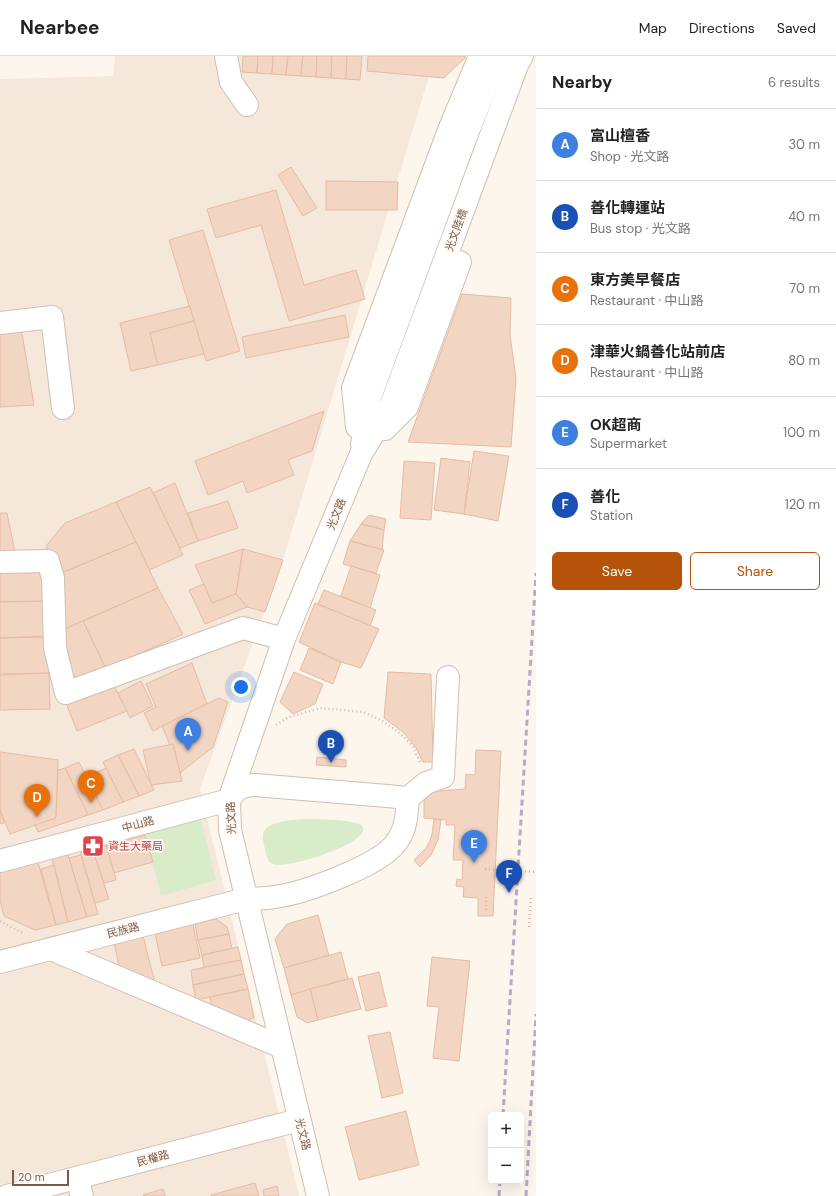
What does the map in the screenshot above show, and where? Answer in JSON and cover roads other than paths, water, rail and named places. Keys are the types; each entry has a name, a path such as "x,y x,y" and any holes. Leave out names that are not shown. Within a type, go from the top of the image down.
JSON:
{"street":[{"path":"226,56 231,82 247,105"},
{"path":"361,454 353,388 449,130 480,56"},
{"path":"361,454 370,396 465,139 492,71 500,56"},
{"path":"361,454 407,407 524,87 523,56"},
{"name":"光文陸橋","path":"361,454 391,405 514,72 523,56"},
{"path":"0,324 52,317 63,408"},
{"name":"光文路","path":"318,1196 230,830 229,800 284,639 361,454"},
{"path":"0,562 48,561 53,578 55,648 66,692 243,628 284,639"},
{"path":"229,800 236,790 241,787 255,785 408,798 426,783 444,777 448,677"},
{"name":"民族路","path":"0,962 246,899 275,897 316,886 366,866 381,857 395,845 401,836 407,817 408,798"},
{"name":"中山路","path":"0,861 229,800"},
{"path":"51,949 282,1047"},
{"name":"民權路","path":"7,1196 79,1187 299,1120"}],"railway":[{"path":"503,1112 536,573"},
{"path":"526,1196 536,1014"},
{"path":"499,1196 500,1184"}],"place":[{"name":"富山檀香","path":"188,751"},
{"name":"善化轉運站","path":"331,763"},
{"name":"東方美早餐店","path":"91,803"},
{"name":"津華火鍋善化站前店","path":"37,817"},
{"name":"資生大藥局","path":"93,846"},
{"name":"OK超商","path":"474,863"},
{"name":"善化","path":"509,893"}]}
